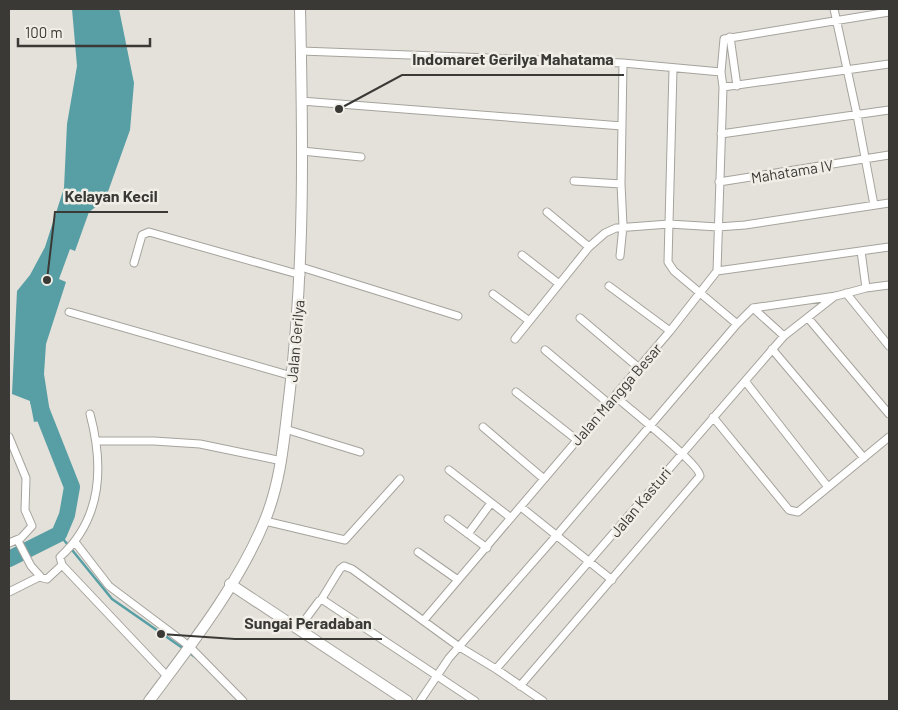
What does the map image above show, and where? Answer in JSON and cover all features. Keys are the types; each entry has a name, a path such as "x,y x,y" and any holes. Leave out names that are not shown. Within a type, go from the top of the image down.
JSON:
{"street":[{"name":"Jalan Gerilya","path":"149,701 188,648 230,584 265,521 282,461 301,271 300,9"},
{"path":"834,9 858,115 864,160 874,205"},
{"path":"889,12 730,38 724,41 721,72 723,86 717,271 889,247"},
{"path":"730,38 737,86"},
{"path":"301,51 623,63 721,72"},
{"path":"620,256 623,226 621,184 623,63"},
{"path":"723,86 737,86 889,64"},
{"path":"673,69 670,224 667,256 670,266 737,324"},
{"path":"301,101 622,126"},
{"path":"721,134 889,110"},
{"path":"302,151 360,157"},
{"name":"Mahatama IV","path":"719,182 889,155"},
{"path":"574,181 621,184"},
{"path":"515,338 589,247 605,233 623,226 670,224 718,227 744,225 889,203"},
{"path":"547,212 589,247"},
{"path":"134,263 142,236 149,232 301,271 458,316"},
{"path":"861,251 866,288"},
{"path":"522,255 558,283"},
{"name":"Jalan Mangga Besar","path":"424,620 639,368 717,271"},
{"path":"420,701 458,646 556,536 737,324 753,308 836,296 866,288 889,285"},
{"path":"609,286 670,331"},
{"path":"494,294 528,320"},
{"path":"846,294 889,346"},
{"name":"Jalan Kasturi","path":"496,669 772,348 784,336 836,296"},
{"path":"753,308 784,336"},
{"path":"69,312 292,376"},
{"path":"580,318 639,368"},
{"path":"808,318 889,414"},
{"path":"772,348 864,458"},
{"path":"545,350 608,403"},
{"path":"745,381 828,487"},
{"path":"516,392 577,440"},
{"path":"520,686 700,476 699,470 682,453 615,396"},
{"path":"90,414 98,442 94,506 90,518 75,543 59,560 168,676"},
{"path":"713,417 791,512 798,512 889,437"},
{"path":"483,427 544,479"},
{"path":"285,429 360,452"},
{"path":"9,437 26,478 25,510 32,526 20,543"},
{"path":"98,442 154,441 200,444 282,461"},
{"path":"449,470 511,518"},
{"path":"265,521 345,540 400,479"},
{"path":"468,534 491,503"},
{"path":"521,507 612,580"},
{"path":"448,519 486,548"},
{"path":"9,543 20,543"},
{"path":"20,543 31,566 40,576 47,579 62,565"},
{"path":"75,543 109,586 188,648 243,701"},
{"path":"418,552 458,580"},
{"path":"299,628 321,600 340,569 347,567 458,646 543,701"},
{"path":"9,592 40,576"},
{"path":"230,584 407,701"},
{"path":"321,600 327,601 475,701"}],"water":[{"path":"72,9 119,9 134,83 130,130 105,200 89,212 75,251 70,249 59,279 66,282 46,344 44,374 51,419 34,422 30,401 12,394 17,291 30,275 45,247 64,188 67,124 77,66"}],"waterway":[{"path":"9,559 59,534 67,515 72,487 38,401"},
{"path":"59,534 112,599 184,649"},
{"path":"188,652 198,659"}],"place":[{"name":"Indomaret Gerilya Mahatama","path":"339,109"},
{"name":"Kelayan Kecil","path":"47,280"},
{"name":"Sungai Peradaban","path":"161,634"}]}
